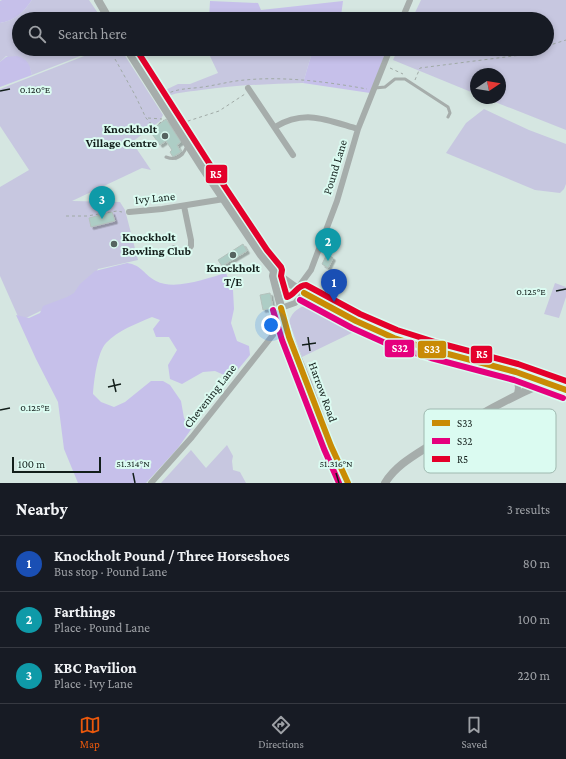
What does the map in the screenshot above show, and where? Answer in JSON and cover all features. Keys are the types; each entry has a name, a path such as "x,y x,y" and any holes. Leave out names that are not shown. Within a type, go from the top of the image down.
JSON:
{"street":[{"path":"98,0 105,12"},
{"path":"405,12 410,0"},
{"path":"131,56 176,127 261,255 274,271 300,291 356,321 394,338 516,372 566,390"},
{"name":"Pound Lane","path":"281,308 295,303 311,270 337,201 358,129 387,56"},
{"path":"259,91 250,92 275,127 290,153"},
{"path":"275,127 286,121 312,117 358,129"},
{"name":"Ivy Lane","path":"129,212 184,206 224,199"},
{"name":"Ivy Lane","path":"174,248 175,254 185,253 191,246 184,206"},
{"name":"Harrow Road","path":"274,271 273,276 284,321 293,348 308,383 330,444 348,483"},
{"name":"Chevening Lane","path":"151,483 192,436 284,321"},
{"path":"516,372 518,388 517,394"},
{"path":"491,409 517,394 543,382"},
{"path":"385,483 393,472 424,449"}],"lane":[{"path":"374,89 385,87 395,79 405,79 448,107 450,113 448,117"},
{"path":"166,157 174,159 182,156 188,145"}],"path":[{"path":"554,44 566,40"},
{"path":"415,80 420,68 513,56"},
{"path":"115,59 146,118 154,127"},
{"path":"384,65 403,74"},
{"path":"158,99 172,91 182,88 201,87 246,80 296,80 374,89"},
{"path":"176,127 219,111 250,92"},
{"path":"146,118 165,119 149,132"},
{"path":"66,216 87,216 118,211 129,212"}],"shaded area":[{"path":"32,0 89,0 97,12 22,12"},
{"path":"32,0 22,12 12,12 12,19 0,23 0,1"},
{"path":"421,0 566,0 566,130 500,104 506,104 506,68 470,68 470,92 393,60 395,56 554,56 554,12 415,12"},
{"path":"210,1 258,3 261,10 343,1 342,12 209,12"},
{"path":"12,19 12,56 80,56 32,75 30,68 6,56 0,62 0,23"},
{"path":"17,56 24,59 28,63 32,75 0,87 0,62 6,57"},
{"path":"84,56 125,56 163,115 160,121 132,142 151,170 142,168 72,201 120,202 125,210 138,260 98,269 85,289 20,321 0,276 0,187 29,170 0,126 0,89"},
{"path":"210,56 311,56 303,83 214,88 176,94 162,99 163,94 159,93 178,84 190,84 218,73"},
{"path":"311,56 384,56 370,93 303,83"},
{"path":"484,109 529,130 566,144 566,184 560,193 535,190 446,153 466,123"},
{"path":"127,263 140,268 156,281 172,285 191,283 226,273 233,290 234,309 231,323 237,341 249,346 250,355 231,378 215,371 203,372 182,384 170,379 168,365 177,350 169,337 156,337 153,329 160,320 152,317 116,334 106,343 100,353 96,367 93,394 101,402 114,407 125,402 151,381 163,381 170,385 181,401 184,418 192,428 178,448 146,483 78,483 64,449 58,402 16,315 29,318 40,313 43,306 74,293 80,284 95,271"},
{"path":"555,283 566,287 566,297 559,318 544,314"},
{"path":"311,303 362,328 302,357 289,322 290,318 295,312"},
{"path":"227,445 233,456 233,470 240,472 246,483 161,483 191,450 206,468"}],"building":[{"name":"Knockholt Village Centre","path":"166,119 181,142 177,145 181,152 173,157 170,152 172,150 166,141 160,145 150,131"},
{"path":"112,212 115,221 91,227 89,218"},
{"name":"Knockholt T/E","path":"243,244 247,251 222,266 218,260"},
{"path":"327,254 333,258 328,268 322,264"},
{"path":"270,293 273,308 263,310 260,295"}],"transit line":[{"name":"R5","path":"140,56 209,163 267,250 281,267 281,276 287,297 303,285 306,285 360,314 397,330 435,342 518,364 566,381"},
{"name":"S33","path":"304,293 356,321 394,338 516,372 566,390"},
{"name":"S32","path":"300,300 352,328 392,346 514,380 563,398"},
{"name":"S33","path":"281,308 289,337 331,446 348,483"},
{"name":"S32","path":"273,310 282,340 324,449 339,483"}],"place":[{"name":"Knockholt Village Centre","path":"165,136"},
{"name":"KBC Pavilion","path":"102,219"},
{"name":"Knockholt Bowling Club","path":"114,244"},
{"name":"Knockholt T/E","path":"233,255"},
{"name":"Farthings","path":"328,261"},
{"name":"Knockholt Pound / Three Horseshoes","path":"334,302"}]}
